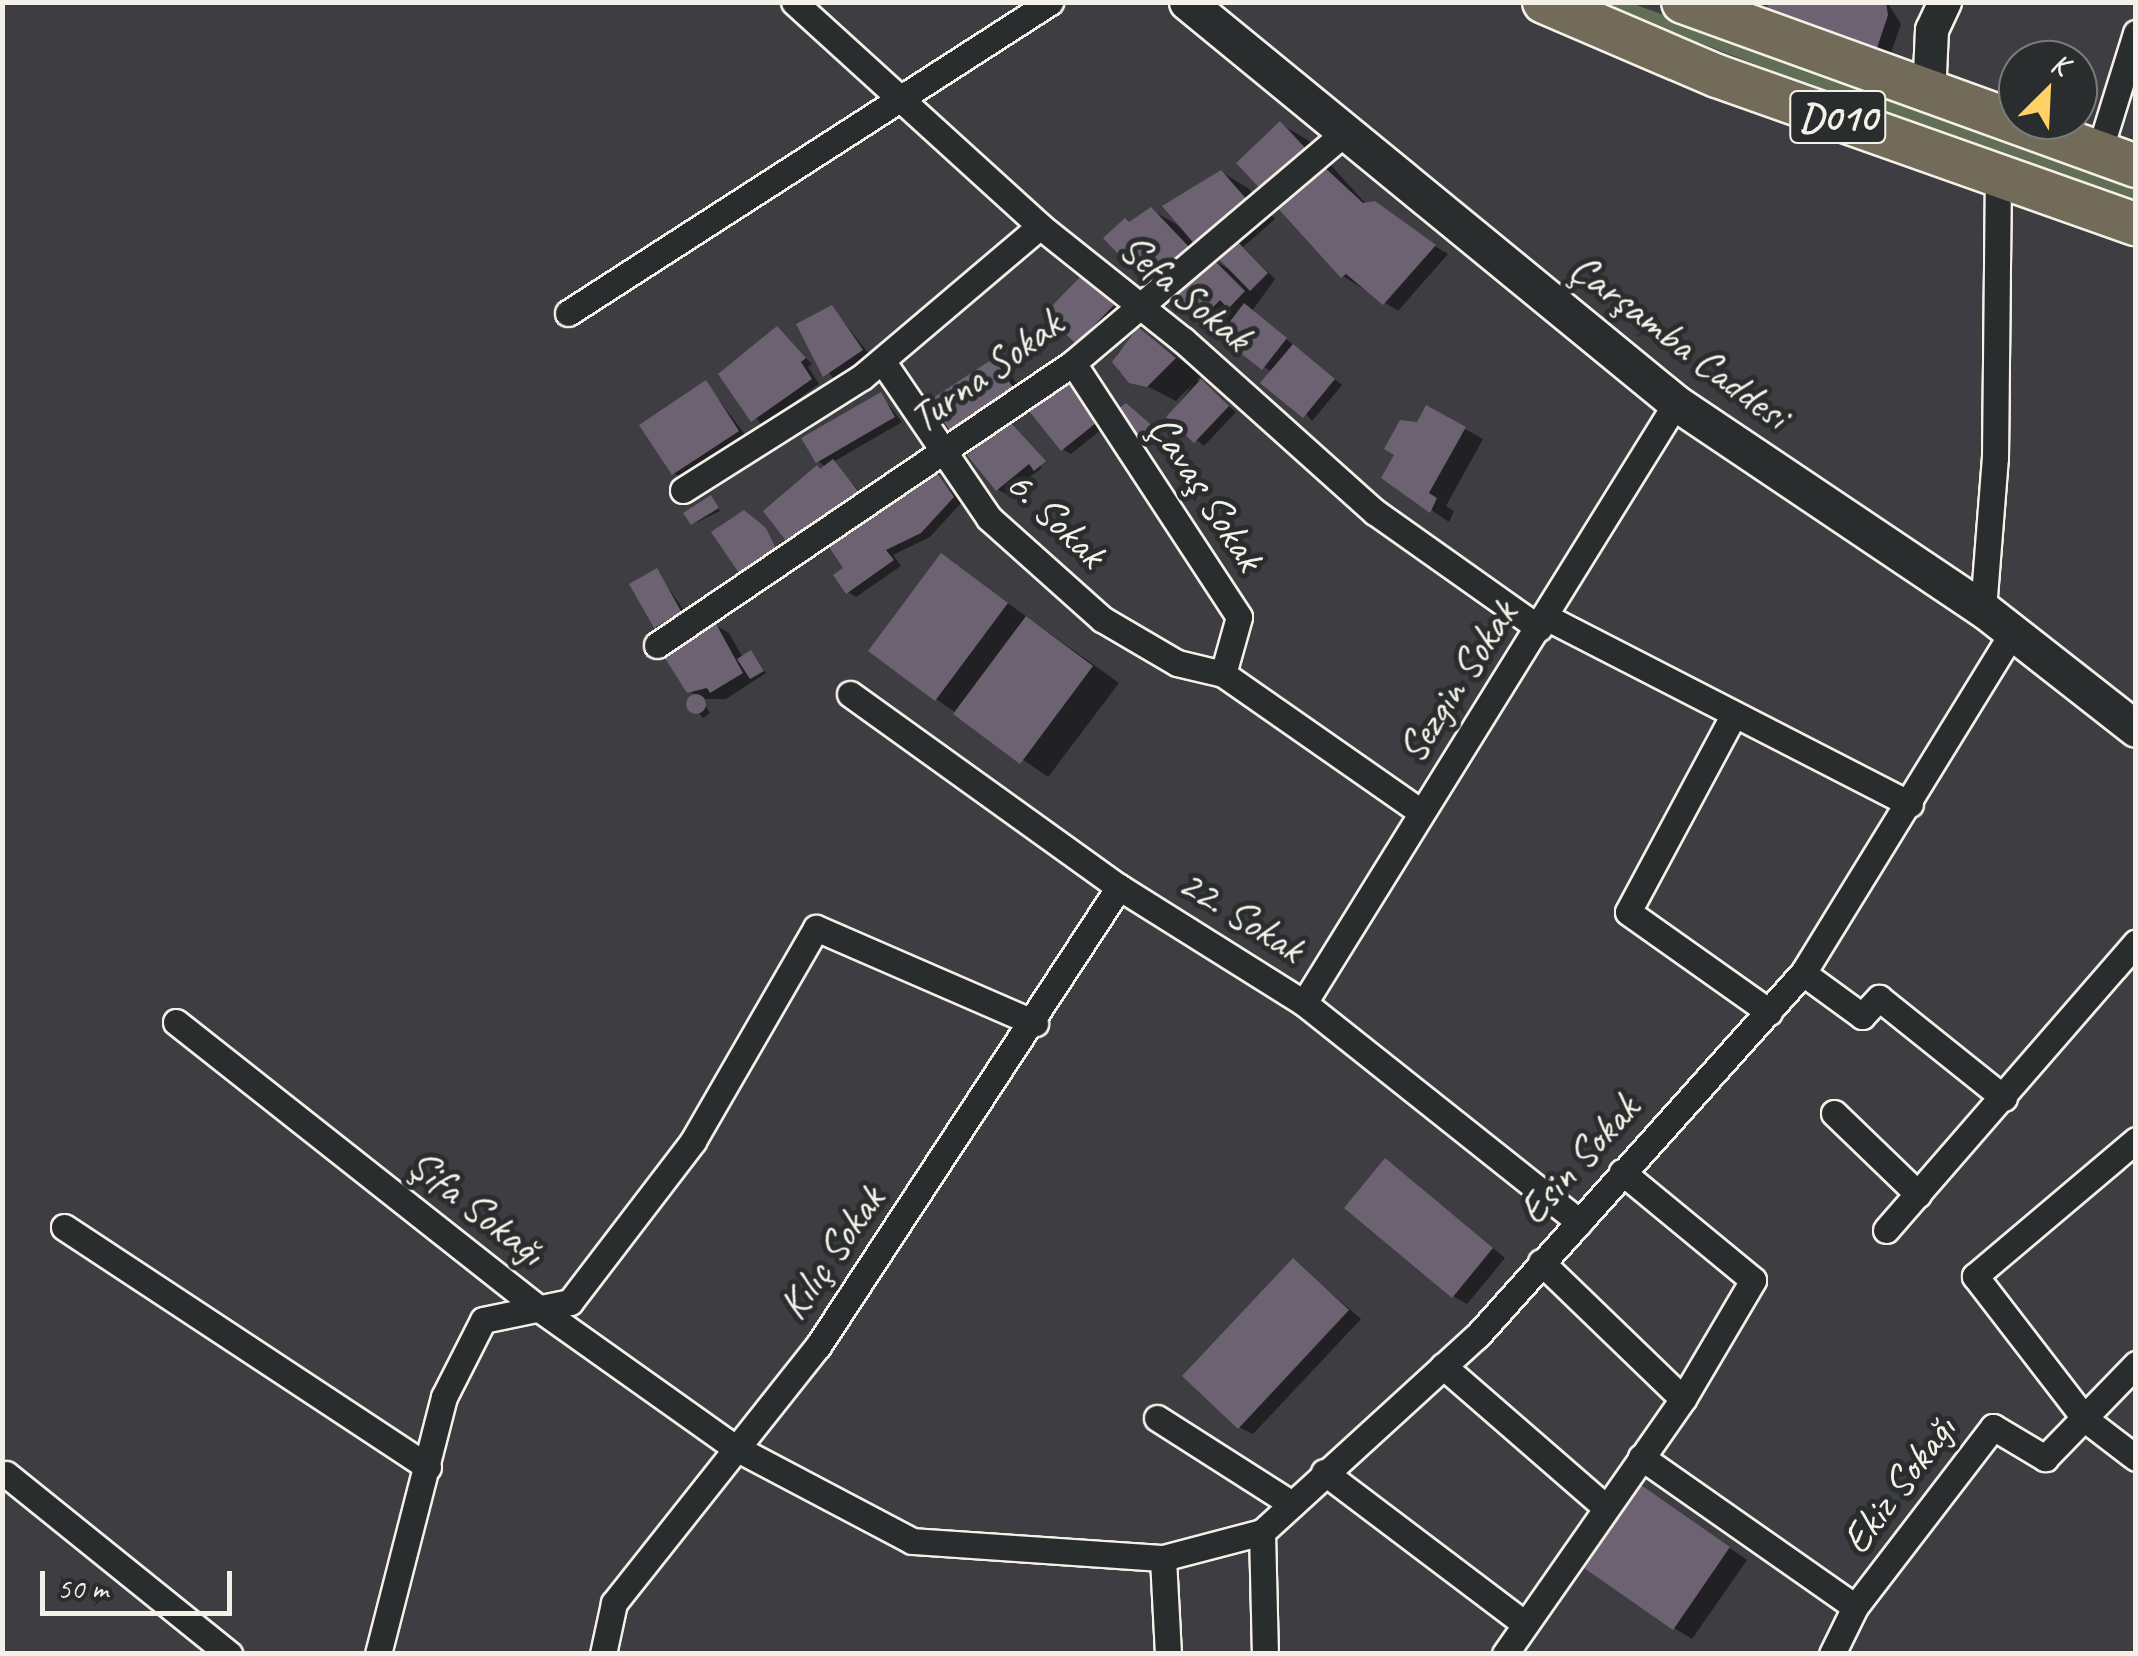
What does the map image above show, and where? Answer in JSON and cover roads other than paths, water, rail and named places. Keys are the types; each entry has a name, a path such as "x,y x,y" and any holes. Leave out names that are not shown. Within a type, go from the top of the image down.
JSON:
{"highway":[{"name":"D010","path":"1544,2 1716,76 1998,171 2136,224"},
{"name":"D010","path":"1683,2 1929,96 2117,160"}],"main road":[{"name":"Çarşamba Caddesi","path":"1187,2 1342,135 1676,403 1983,608 2136,730"}],"street":[{"name":"Sefa Sokak","path":"794,2 1040,226 1142,305 1375,512 1543,623 1910,804"},
{"path":"568,313 1050,2"},
{"path":"1929,96 1932,30 1944,2"},
{"path":"2117,160 2136,32"},
{"name":"Turna Sokak","path":"657,646 1074,363 1342,135"},
{"path":"1983,608 1995,458 1998,171"},
{"path":"682,490 882,362 1040,226"},
{"name":"6. Sokak","path":"882,362 947,451 988,518 1102,619 1177,663 1224,674"},
{"name":"Çavaş Sokak","path":"1074,363 1239,617 1224,674"},
{"name":"Sezgin Sokak","path":"1304,1002 1543,623 1676,403"},
{"name":"Esin Sokak","path":"1163,1558 1262,1532 1443,1366 1578,1222 1803,972 2012,634"},
{"path":"1224,674 1421,812"},
{"name":"22. Sokak","path":"850,694 1119,888 1304,1002 1578,1222"},
{"path":"1733,716 1628,912 1770,1012"},
{"name":"Kılıç Sokak","path":"603,1654 614,1603 818,1346 1035,1023 1119,888"},
{"path":"378,1654 444,1398 483,1320 534,1305 570,1302 693,1141 816,928 1035,1023"},
{"path":"1886,1230 2136,942"},
{"path":"1803,972 1862,1016 1879,998 2004,1098"},
{"name":"Şifa Sokağı","path":"176,1022 534,1305 734,1447 912,1541 1163,1558"},
{"path":"1834,1113 1918,1194"},
{"path":"2136,1140 1975,1276 2085,1418 2136,1458"},
{"path":"1505,1654 1522,1622 1683,1399 1753,1280 1622,1172"},
{"path":"64,1227 428,1467"},
{"path":"1541,1262 1683,1399"},
{"name":"Ekiz Sokağı","path":"1832,1654 1855,1608 1994,1427 2045,1458 2136,1364"},
{"path":"1443,1366 1606,1508"},
{"path":"1157,1418 1292,1504"},
{"path":"1641,1457 1855,1608"},
{"path":"1324,1472 1522,1622"},
{"path":"6,1474 229,1654"},
{"path":"1262,1532 1265,1654"},
{"path":"1163,1558 1168,1654"}]}
